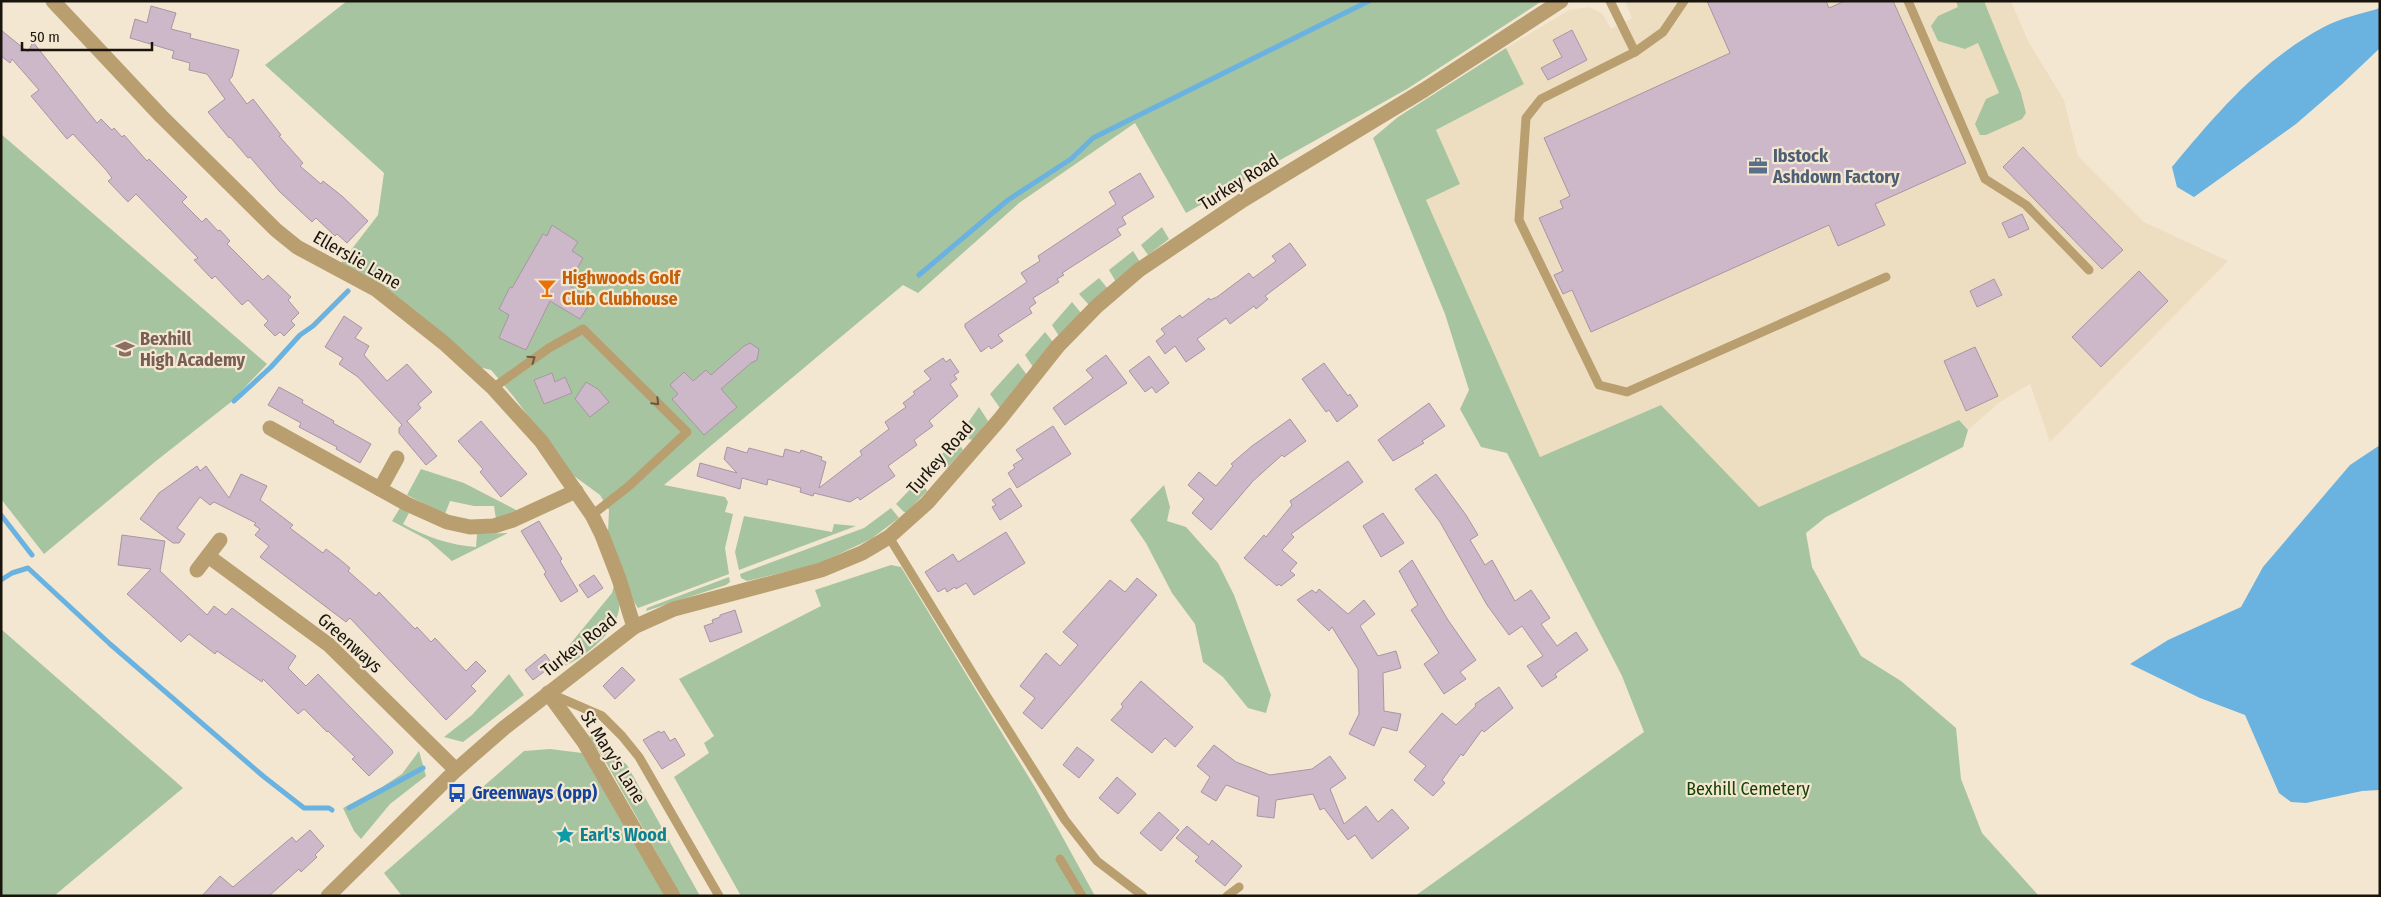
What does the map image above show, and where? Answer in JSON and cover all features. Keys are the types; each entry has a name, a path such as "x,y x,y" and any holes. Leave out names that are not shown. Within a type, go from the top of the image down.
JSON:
{"street":[{"name":"Ellerslie Lane","path":"52,1 161,116 276,230 297,247 384,295 444,343 493,388 541,441 592,515 620,579 634,627"},
{"name":"Turkey Road","path":"328,896 456,770 504,728 634,627 674,609 821,570 862,553 890,537 927,504 1000,419 1058,346 1097,306 1139,270 1243,200 1424,90 1561,1"},
{"path":"270,428 380,489 447,522 470,527 494,526 513,520 576,491"},
{"path":"380,489 397,458"},
{"path":"197,570 220,540"},
{"name":"Greenways","path":"208,556 328,646 456,770"},
{"name":"St Mary's Lane","path":"548,693 584,742 672,896"}],"lane":[{"path":"1610,1 1635,52"},
{"path":"1684,1 1663,32 1635,52 1541,99 1526,118 1519,220 1599,385 1627,392 1886,277"},
{"path":"1908,1 1985,179 2026,205 2089,270"},
{"path":"493,388 548,348 583,329 687,432 629,486 592,515"},
{"path":"890,537 979,684 1065,820 1097,861 1143,896"},
{"path":"548,693 602,716 622,736 639,757 719,896"},
{"path":"1060,859 1082,896"},
{"path":"1227,896 1239,887"}],"shaded area":[{"path":"1625,1 2011,1 2028,41 2064,100 2078,156 2144,222 2228,261 2050,442 2030,384 2000,402 1968,430 1959,420 1759,507 1661,405 1540,457 1426,200 1460,184 1436,130 1524,84 1506,48 1569,10 1589,7 1603,14 1611,29 1632,18"}],"green space":[{"path":"347,1 1542,1 1407,89 1186,213 1135,123 1019,203 918,293 903,285 664,485 725,497 728,502 725,512 733,514 725,548 729,574 638,608 634,602 608,532 609,510 600,495 570,473 514,397 491,370 479,367 446,337 413,311 379,286 341,263 378,215 384,173 265,65"},
{"path":"1956,1 1984,1 2021,93 2026,113 2022,119 1986,135 1980,135 1975,124 1986,99 1999,93 1978,43 1965,49 1938,41 1931,26 1938,16 1958,7"},
{"name":"Bexhill Cemetery","path":"1506,48 1524,84 1436,130 1460,184 1426,200 1540,457 1661,405 1759,507 1959,420 1968,430 1963,447 1826,517 1806,533 1812,567 1861,656 1901,681 1956,728 1961,779 1982,833 2039,896 1415,896 1644,732 1622,676 1507,453 1481,447 1460,409 1469,390 1445,314 1373,138 1398,117"},
{"name":"Bexhill High Academy","path":"1,134 267,364 231,402 156,461 44,554 1,499"},
{"path":"1162,227 1169,239 1148,255 1141,245"},
{"path":"1133,251 1140,262 1116,282 1109,270"},
{"path":"1099,278 1108,289 1089,305 1079,294"},
{"path":"1072,302 1081,313 1059,336 1052,325"},
{"path":"1045,332 1053,342 1033,367 1025,355"},
{"path":"1018,363 1027,375 1000,408 990,394"},
{"path":"979,407 988,421 973,440 969,439 962,431"},
{"path":"956,438 963,450 947,468 944,468 937,460"},
{"path":"421,469 464,483 518,511 496,519 494,506 474,506 450,501 445,514 407,495"},
{"path":"920,479 927,491 907,512 904,512 896,504"},
{"path":"1164,485 1170,507 1167,521 1186,527 1218,563 1234,595 1271,695 1266,713 1248,708 1223,677 1203,662 1195,624 1172,593 1146,543 1130,520"},
{"path":"400,508 409,513 403,524 420,533 448,542 476,547 477,534 508,533 452,561 428,540 392,521"},
{"path":"891,508 899,518 871,539 818,564 747,581 741,578 740,574 864,528"},
{"path":"744,516 832,532 834,524 856,526 739,570 735,552"},
{"path":"891,565 901,567 1036,789 1095,896 741,896 674,777 709,753 704,743 714,736 679,679 821,606 815,590"},
{"path":"729,577 730,582 726,585 646,611 647,608"},
{"path":"614,586 619,609 611,628 585,654 557,669 553,665 612,593"},
{"path":"1,629 183,788 54,896 1,896"},
{"path":"509,674 524,695 463,742 444,737 472,715"},
{"path":"588,731 627,765 700,896 681,896 603,757 592,742"},
{"path":"550,749 582,753 665,896 402,896 384,873 524,751"},
{"path":"419,751 426,776 390,804 361,839 354,831 343,808 402,774"}],"water":[{"path":"2380,8 2380,48 2341,85 2296,124 2194,197 2177,187 2172,167 2223,108 2259,73 2300,41 2322,28 2343,19"},
{"path":"2380,445 2380,790 2362,791 2306,803 2291,802 2279,793 2245,715 2200,698 2130,664 2168,640 2241,607 2263,567 2350,465"}],"building":[{"name":"Ibstock Ashdown Factory","path":"1707,1 1826,1 1829,8 1845,1 1893,1 1966,163 1875,204 1885,225 1838,246 1829,225 1591,332 1572,290 1563,294 1554,275 1563,271 1539,218 1563,208 1560,201 1570,196 1544,138 1730,53"},
{"path":"151,6 176,13 171,29 191,34 190,38 239,50 232,77 229,80 247,104 253,99 281,135 279,136 303,163 300,166 321,184 323,181 342,196 368,221 347,243 337,234 335,236 316,218 312,222 279,191 250,157 248,158 229,138 208,112 225,99 207,74 189,70 190,63 172,58 174,51 130,38 135,19 147,23"},
{"path":"1,30 28,52 33,42 97,123 101,119 112,130 114,128 122,137 124,135 147,161 149,159 187,197 182,202 202,222 206,218 218,231 220,230 230,241 227,244 263,280 268,275 291,297 288,300 299,313 291,321 295,325 284,336 280,332 275,336 264,325 268,321 248,300 242,305 215,276 212,279 194,260 198,258 136,194 128,202 108,181 112,178 106,170 73,134 67,139 31,96 39,90 12,59 10,63 1,56"},
{"path":"1572,30 1587,60 1548,80 1541,68 1562,57 1553,40"},
{"path":"2023,147 2123,250 2102,269 2003,167"},
{"path":"1140,173 1154,197 1122,217 1126,224 1117,229 1121,235 1062,273 1064,275 1057,279 1059,282 1033,298 1036,303 1029,308 1032,313 998,335 1003,341 991,349 989,346 981,352 965,324 1027,282 1021,273 1040,261 1038,256 1116,204 1109,192"},
{"path":"2022,214 2029,229 2009,238 2002,223"},
{"name":"Highwoods Golf Club Clubhouse","path":"552,225 578,242 572,251 583,258 568,285 592,300 580,319 550,301 526,350 499,338 509,315 499,309 510,287 512,288 543,234 547,236"},
{"path":"1290,243 1306,265 1265,296 1268,299 1256,309 1254,306 1230,324 1226,318 1197,339 1205,349 1186,362 1175,346 1165,354 1156,341 1165,334 1161,329 1180,315 1182,318 1209,298 1210,300 1217,297 1249,273 1253,278 1276,261 1272,256"},
{"path":"2139,271 2168,301 2101,367 2072,337"},
{"path":"1994,279 2002,295 1977,307 1970,291"},
{"path":"344,316 362,328 355,338 369,346 364,355 387,381 407,364 432,392 418,404 421,408 407,421 437,456 426,465 399,433 399,428 402,425 358,377 339,364 343,358 325,347"},
{"path":"750,343 759,349 757,360 721,389 737,407 704,435 672,399 678,394 670,385 684,372 693,381 706,370 711,375"},
{"path":"1975,347 1998,396 1966,411 1944,361"},
{"path":"1106,355 1127,383 1065,425 1053,408 1093,378 1086,370"},
{"path":"1149,356 1169,383 1156,393 1152,387 1145,392 1129,371"},
{"path":"943,358 946,362 950,359 959,372 954,375 957,379 950,384 958,396 929,421 933,426 914,440 917,445 888,466 895,476 860,500 858,497 850,502 814,493 813,496 800,492 801,488 768,479 767,485 742,478 740,489 697,476 700,463 737,473 724,459 727,447 747,453 749,448 783,457 785,449 800,453 801,450 822,457 821,460 826,462 819,488 862,455 860,451 889,429 885,422 906,407 903,403 915,394 913,392 931,379 924,371"},
{"path":"1324,363 1348,396 1350,394 1358,406 1337,422 1329,410 1326,412 1302,379"},
{"path":"552,373 555,382 565,377 572,393 544,404 534,380"},
{"path":"586,382 598,389 609,402 590,417 575,399"},
{"path":"279,387 303,400 302,403 334,421 333,423 371,444 360,463 336,449 337,447 299,427 301,423 268,405"},
{"path":"1429,403 1445,426 1422,441 1424,443 1393,461 1378,440"},
{"path":"1290,419 1306,441 1284,457 1282,455 1253,481 1211,530 1192,513 1204,499 1188,485 1199,472 1216,486 1233,466 1231,464 1252,446"},
{"path":"481,421 527,474 501,497 480,472 483,469 458,441"},
{"path":"1053,426 1071,454 1017,488 1008,473 1015,468 1013,465 1023,459 1016,450"},
{"path":"1348,461 1363,482 1291,534 1294,537 1282,550 1297,563 1290,571 1295,575 1281,586 1279,584 1277,586 1244,558 1264,535 1266,537 1292,505 1290,501"},
{"path":"197,466 200,471 206,466 229,498 241,474 267,486 260,500 293,525 290,528 323,553 326,549 338,558 350,568 348,571 376,596 379,592 415,629 417,627 431,642 435,638 466,671 476,661 486,671 471,686 476,691 446,720 350,618 346,622 260,557 269,546 255,535 260,529 254,525 256,523 214,502 210,505 200,497 177,528 185,534 179,543 173,543 140,519 159,493"},
{"path":"1436,474 1478,535 1470,540 1485,565 1492,560 1515,601 1531,590 1550,618 1541,624 1557,646 1576,632 1588,650 1555,674 1557,677 1542,687 1527,666 1543,656 1522,626 1509,635 1487,605 1440,522 1415,489"},
{"path":"1010,488 1022,506 1000,520 992,507 996,505 992,500"},
{"path":"1383,513 1404,543 1381,557 1363,526"},
{"path":"539,521 562,559 560,561 578,591 561,602 544,574 546,572 521,531"},
{"path":"1006,532 1025,563 974,595 966,583 947,592 945,588 938,592 925,572 953,554 958,562"},
{"path":"122,535 165,541 160,571 207,615 214,606 226,615 232,608 296,656 288,668 306,686 318,674 393,753 369,776 352,759 355,757 304,709 298,714 263,679 262,682 217,651 215,654 189,634 181,642 127,594 151,569 118,565"},
{"path":"1412,560 1448,620 1476,660 1460,672 1466,679 1444,694 1424,664 1439,653 1411,610 1418,605 1399,571"},
{"path":"594,575 603,588 588,598 579,585"},
{"path":"1137,578 1157,595 1042,729 1023,713 1035,698 1020,686 1046,653 1060,666 1078,645 1063,632 1110,580 1125,592"},
{"path":"1319,589 1348,614 1364,600 1375,614 1360,626 1378,656 1396,651 1401,668 1383,673 1384,711 1401,714 1397,731 1382,727 1374,746 1349,734 1359,714 1358,669 1332,627 1329,631 1297,600 1312,590 1316,593"},
{"path":"735,610 742,632 710,642 704,626 713,623 712,620 720,617 720,615"},
{"path":"545,654 553,665 533,680 525,670"},
{"path":"622,667 635,680 615,699 603,686"},
{"path":"1141,681 1193,727 1175,747 1165,738 1152,753 1111,720 1123,707 1121,704"},
{"path":"1499,687 1513,708 1484,732 1482,730 1463,756 1461,754 1442,780 1445,783 1433,796 1414,780 1426,766 1409,752 1442,713 1456,725 1476,706 1475,704"},
{"path":"659,731 661,733 664,731 670,741 675,738 685,755 662,769 643,740"},
{"path":"1214,745 1236,762 1270,775 1312,769 1330,756 1346,778 1330,789 1344,824 1366,806 1378,822 1392,809 1409,828 1372,859 1355,835 1348,840 1324,808 1320,810 1313,794 1276,800 1274,818 1257,816 1259,797 1226,785 1216,801 1201,792 1210,777 1197,766"},
{"path":"1077,747 1094,760 1079,778 1063,765"},
{"path":"1117,777 1136,794 1118,814 1099,798"},
{"path":"1159,812 1179,830 1161,851 1140,833"},
{"path":"1187,826 1209,845 1212,840 1242,866 1225,886 1195,861 1199,857 1176,838"},
{"path":"310,830 324,846 315,855 317,857 301,872 299,869 269,896 202,896 220,876 233,887 292,837 296,842"}],"waterway":[{"path":"919,275 1008,200 1071,159 1093,138 1369,1"},
{"path":"234,401 271,367 300,335 313,326 348,291"},
{"path":"1,515 32,555"},
{"path":"1,580 12,573 28,568 110,644 263,776 304,808 329,808 332,810"},
{"path":"349,808 423,768"}],"place":[{"name":"Ibstock Ashdown Factory","path":"1758,166"},
{"name":"Highwoods Golf Club Clubhouse","path":"547,288"},
{"name":"Bexhill High Academy","path":"125,349"},
{"name":"Greenways (opp)","path":"457,793"},
{"name":"Earl's Wood","path":"565,835"}]}
